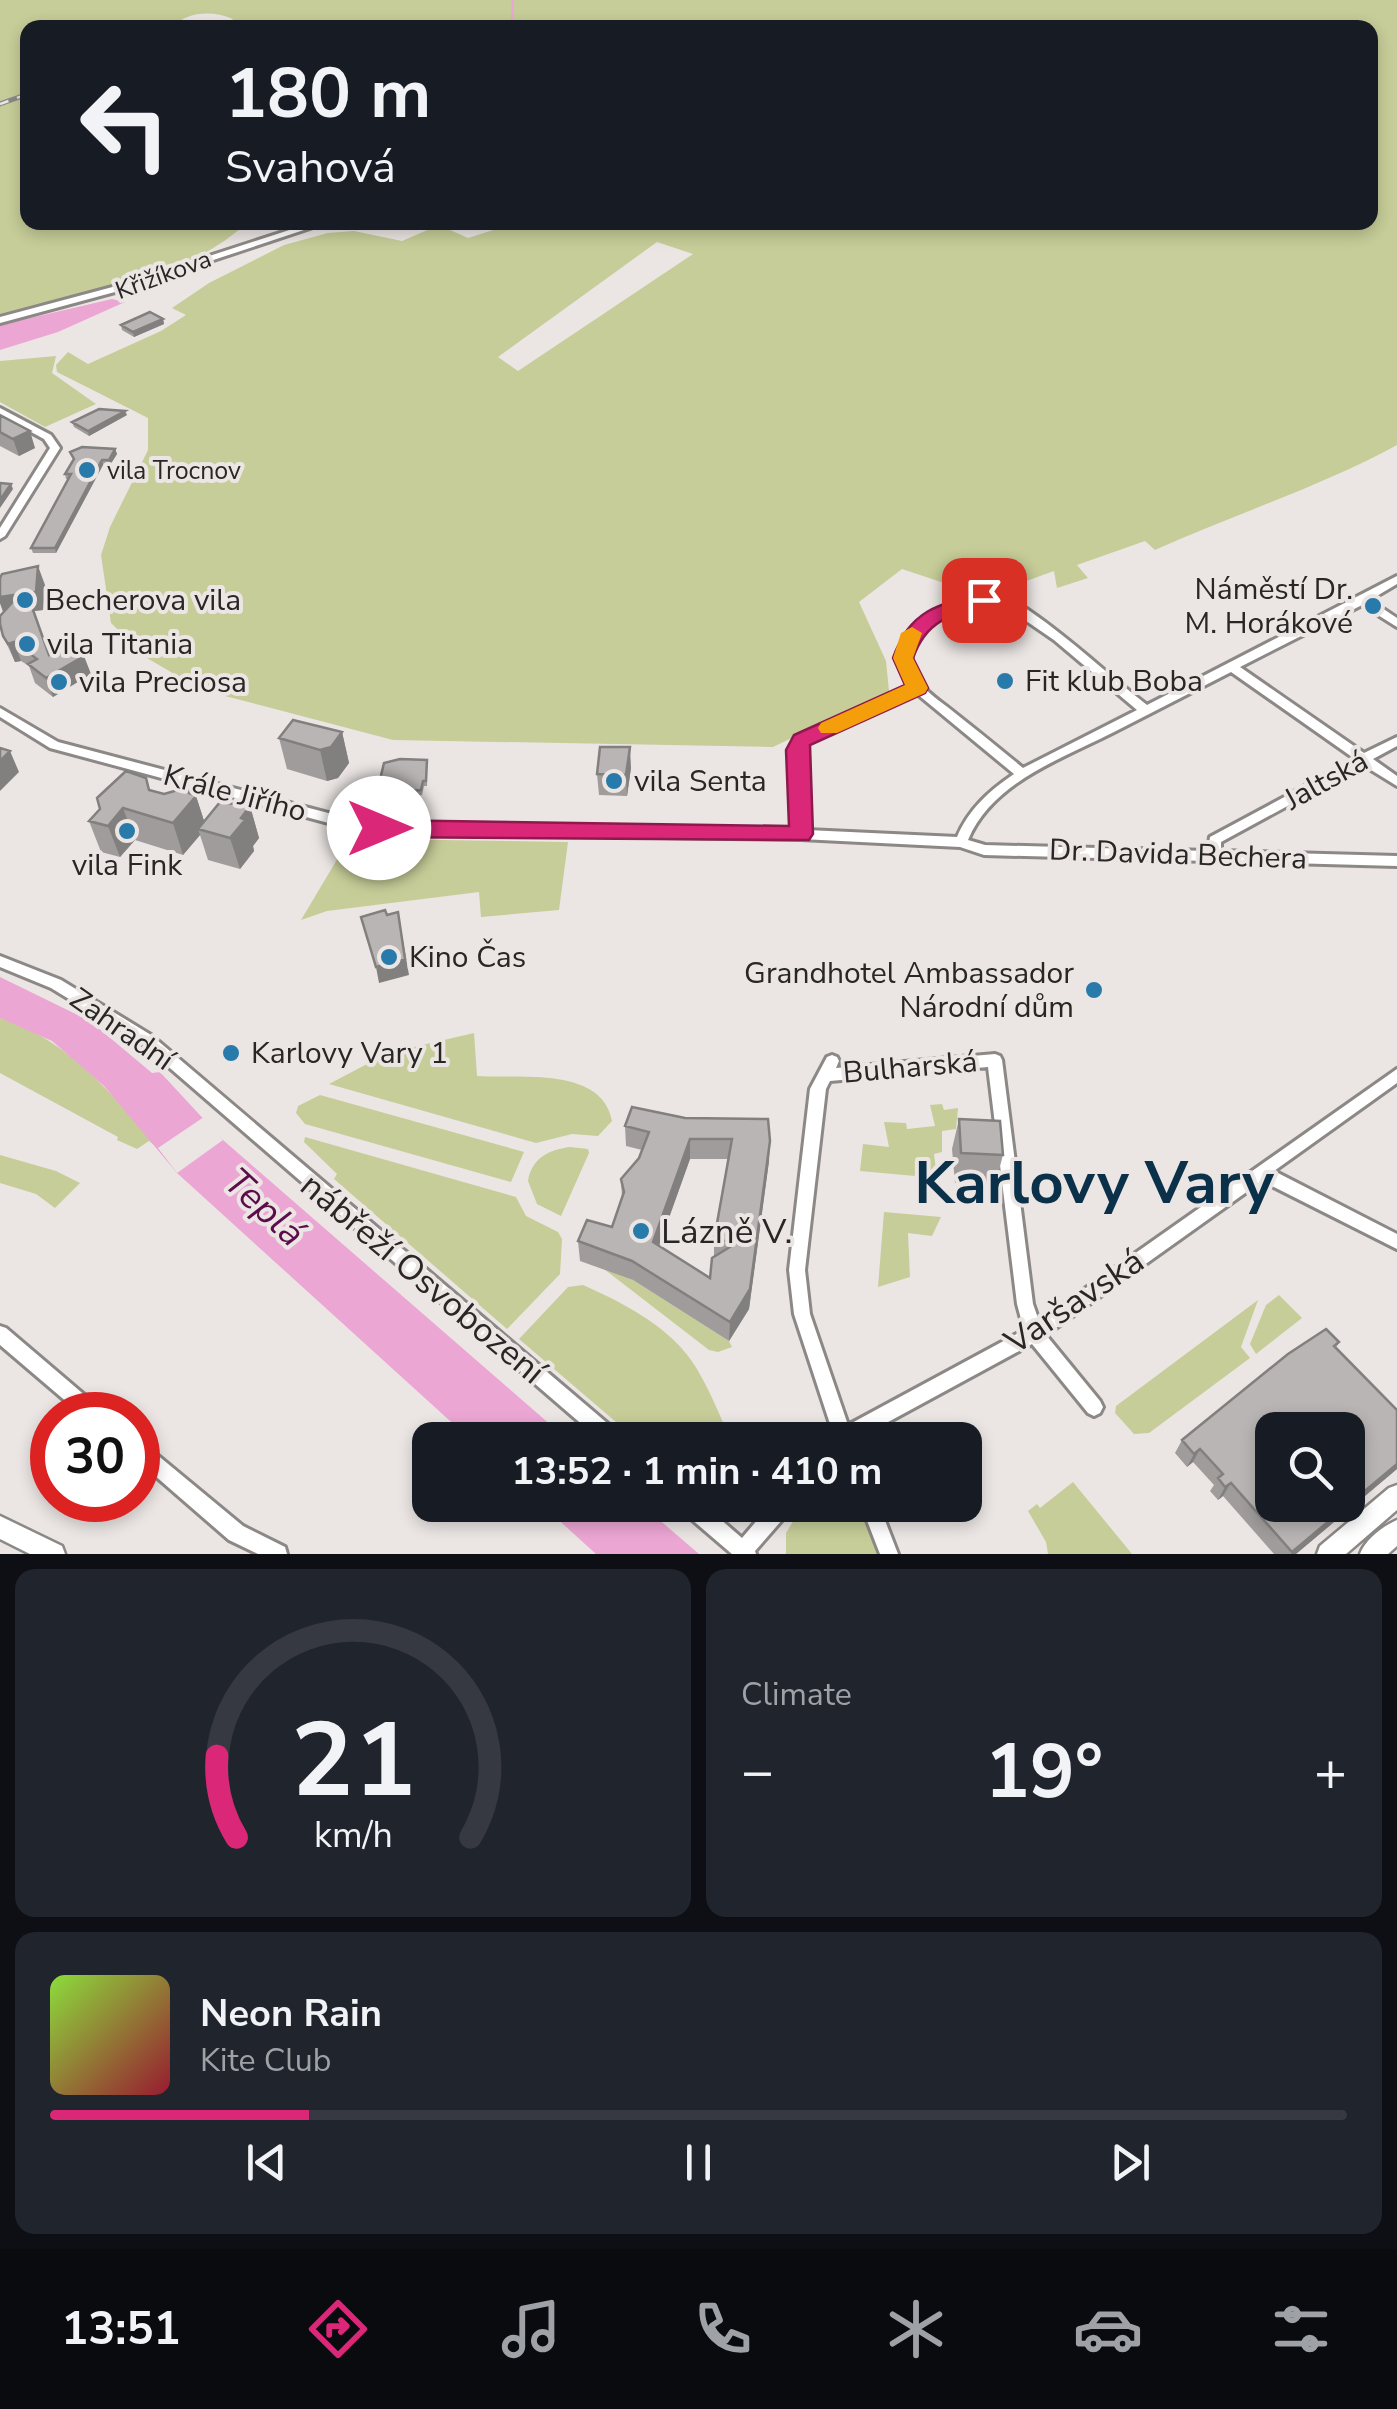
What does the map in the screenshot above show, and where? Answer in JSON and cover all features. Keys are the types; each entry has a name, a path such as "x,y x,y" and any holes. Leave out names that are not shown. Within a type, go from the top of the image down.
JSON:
{"street":[{"name":"Křižíkova","path":"0,320 106,295 297,230"},
{"path":"0,411 48,437 55,448 0,536"},
{"path":"960,842 968,821 994,792 1022,774 1397,579"},
{"path":"1022,774 917,688 903,658 912,632 952,607 1002,598 1146,711"},
{"path":"1362,600 1397,622"},
{"path":"1232,667 1397,782"},
{"path":"801,834 797,750 802,740 917,688"},
{"name":"Krále Jiřího","path":"0,712 54,745 351,824 379,828 801,834 960,842"},
{"name":"Jaltská","path":"1214,854 1215,840 1397,741"},
{"name":"Dr. Davida Bechera","path":"960,842 984,850 1397,861"},
{"name":"Zahradní","path":"0,960 56,984 146,1040 232,1116"},
{"name":"Bulharská","path":"836,1422 802,1314 797,1270 818,1089 828,1068 995,1060 1026,1304 1034,1334"},
{"name":"Varšavská","path":"871,1422 1034,1334 1397,1075"},
{"name":"nábřeží Osvobození","path":"232,1116 593,1422"},
{"path":"1260,1172 1397,1242"},
{"path":"0,1334 67,1392"},
{"path":"1034,1334 1094,1408"},
{"path":"160,1469 236,1534 278,1554"},
{"path":"1328,1554 1397,1496"},
{"path":"709,1522 744,1553 769,1522"},
{"path":"877,1522 889,1554"},
{"path":"0,1526 54,1554"},
{"path":"1370,1554 1397,1531"}],"green space":[{"path":"0,0 1397,0 1397,445 1338,474 1155,550 1145,541 1077,565 1088,578 1057,588 1054,571 1010,587 1020,595 983,596 902,569 859,602 886,661 889,691 773,747 393,740 225,696 186,681 147,658 111,623 101,555 110,527 148,450 148,418 57,372 56,365 68,352 88,364 161,331 186,315 172,308 209,283 284,245 328,233 354,231 402,241 427,230 450,230 468,238 494,230 1378,230 1378,20 231,20 216,14 200,14 182,20 20,20 20,95 0,102","holes":["657,242 693,254 518,371 498,357"]},
{"path":"20,99 20,230 238,230 192,260 162,273 98,294 0,315 0,106"},
{"path":"56,356 52,373 96,404 45,427 0,402 0,361"},
{"path":"351,836 568,842 559,910 481,917 479,892 327,911 301,920"},
{"path":"0,1018 47,1040 88,1071 158,1148 149,1141 137,1149 117,1140 118,1137 0,1073"},
{"path":"474,1033 477,1076 536,1077 576,1083 593,1091 605,1103 612,1121 598,1136 572,1134 536,1143 329,1084 388,1053"},
{"path":"320,1095 524,1152 511,1182 305,1124 296,1113 298,1106"},
{"path":"942,1104 944,1110 958,1108 956,1129 942,1131 942,1152 934,1154 937,1178 860,1171 863,1144 889,1147 884,1122 906,1123 907,1129 935,1126 930,1105"},
{"path":"305,1137 516,1197 526,1216 558,1232 562,1239 560,1274 507,1329 334,1179 337,1174 304,1142"},
{"path":"570,1147 588,1149 589,1153 561,1216 537,1204 528,1181 542,1156"},
{"path":"0,1155 56,1171 80,1183 55,1208 36,1194 0,1183"},
{"path":"884,1212 941,1217 932,1236 908,1233 910,1277 878,1287"},
{"path":"604,1269 633,1280 729,1341 732,1347 718,1352 709,1350"},
{"path":"583,1285 662,1330 697,1369 723,1422 616,1422 519,1339 568,1287"},
{"path":"1279,1295 1302,1318 1256,1354 1250,1344 1266,1305"},
{"path":"1258,1300 1241,1347 1250,1358 1149,1433 1134,1434 1115,1413 1116,1406"},
{"path":"1073,1482 1132,1554 1048,1554 1046,1542 1028,1511 1037,1504 1040,1508"},
{"path":"793,1522 867,1522 880,1554 786,1554 786,1533"}],"water":[{"path":"112,299 125,302 58,332 0,350 0,325"},
{"name":"Teplá","path":"0,977 90,1021 152,1073 160,1072 223,1140 547,1422 451,1422 177,1173 104,1086 52,1041 0,1018"},
{"path":"561,1522 662,1522 699,1554 596,1554"}],"pier":[{"path":"204,1117 223,1140 177,1173 158,1148"}],"building":[{"path":"150,312 163,319 133,332 121,325"},
{"path":"99,409 125,411 88,431 72,422"},
{"path":"0,415 30,431 13,439 0,432"},
{"path":"82,447 115,449 109,460 102,460 55,548 31,548 71,474 65,474 74,459 70,452"},
{"path":"0,483 11,484 0,500"},
{"path":"38,566 36,592 27,593 49,655 71,645 84,656 46,678 28,664 37,659 14,642 8,644 0,624 0,616 20,594 0,597 2,574"},
{"path":"293,720 342,732 331,747 320,750 279,738"},
{"path":"600,747 630,747 626,775 597,774"},
{"path":"0,748 10,751 0,761"},
{"path":"427,760 426,781 421,790 398,792 378,788 384,763"},
{"path":"126,771 146,778 149,790 164,794 189,787 189,793 196,796 173,823 123,808 108,826 89,821 100,809 97,798"},
{"path":"220,802 250,806 241,818 245,820 230,838 198,829"},
{"name":"Kino Čas","path":"385,910 387,915 398,912 405,959 376,967 361,917"},
{"name":"Lázně V.","path":"632,1107 685,1118 768,1119 770,1141 750,1289 730,1322 632,1261 578,1241 587,1220 612,1227 624,1192 621,1179 639,1158 649,1132 625,1126","holes":["690,1139 732,1139 714,1240 738,1242 712,1258 710,1278 653,1242"]},
{"path":"959,1119 1000,1121 1003,1155 961,1153"},
{"path":"1326,1329 1339,1342 1334,1346 1397,1410 1397,1464 1365,1491 1365,1412 1255,1412 1255,1510 1231,1483 1225,1487 1218,1478 1223,1474 1200,1449 1194,1454 1182,1440 1288,1354"},
{"path":"1265,1522 1328,1522 1292,1552"}],"waterway":[{"path":"512,20 513,0"}],"railway":[{"path":"0,104 20,97"}],"slow traffic":[{"path":"829,728 917,688 903,658 912,633"}],"place":[{"name":"vila Trocnov","path":"87,470"},
{"name":"Becherova vila","path":"25,600"},
{"name":"Náměstí Dr. M. Horákové","path":"1373,606"},
{"name":"vila Titania","path":"27,644"},
{"name":"Fit klub Boba","path":"1005,681"},
{"name":"vila Preciosa","path":"59,682"},
{"name":"vila Senta","path":"614,781"},
{"name":"vila Fink","path":"127,831"},
{"name":"Kino Čas","path":"389,957"},
{"name":"Grandhotel Ambassador Národní dům","path":"1094,990"},
{"name":"Karlovy Vary 1","path":"231,1053"},
{"name":"Lázně V.","path":"641,1231"}],"district":[{"name":"Karlovy Vary","path":"1094,1182"}],"route":[{"path":"379,828 801,834 797,750 802,740 917,688 903,658 912,632 936,614 984,600"}]}
